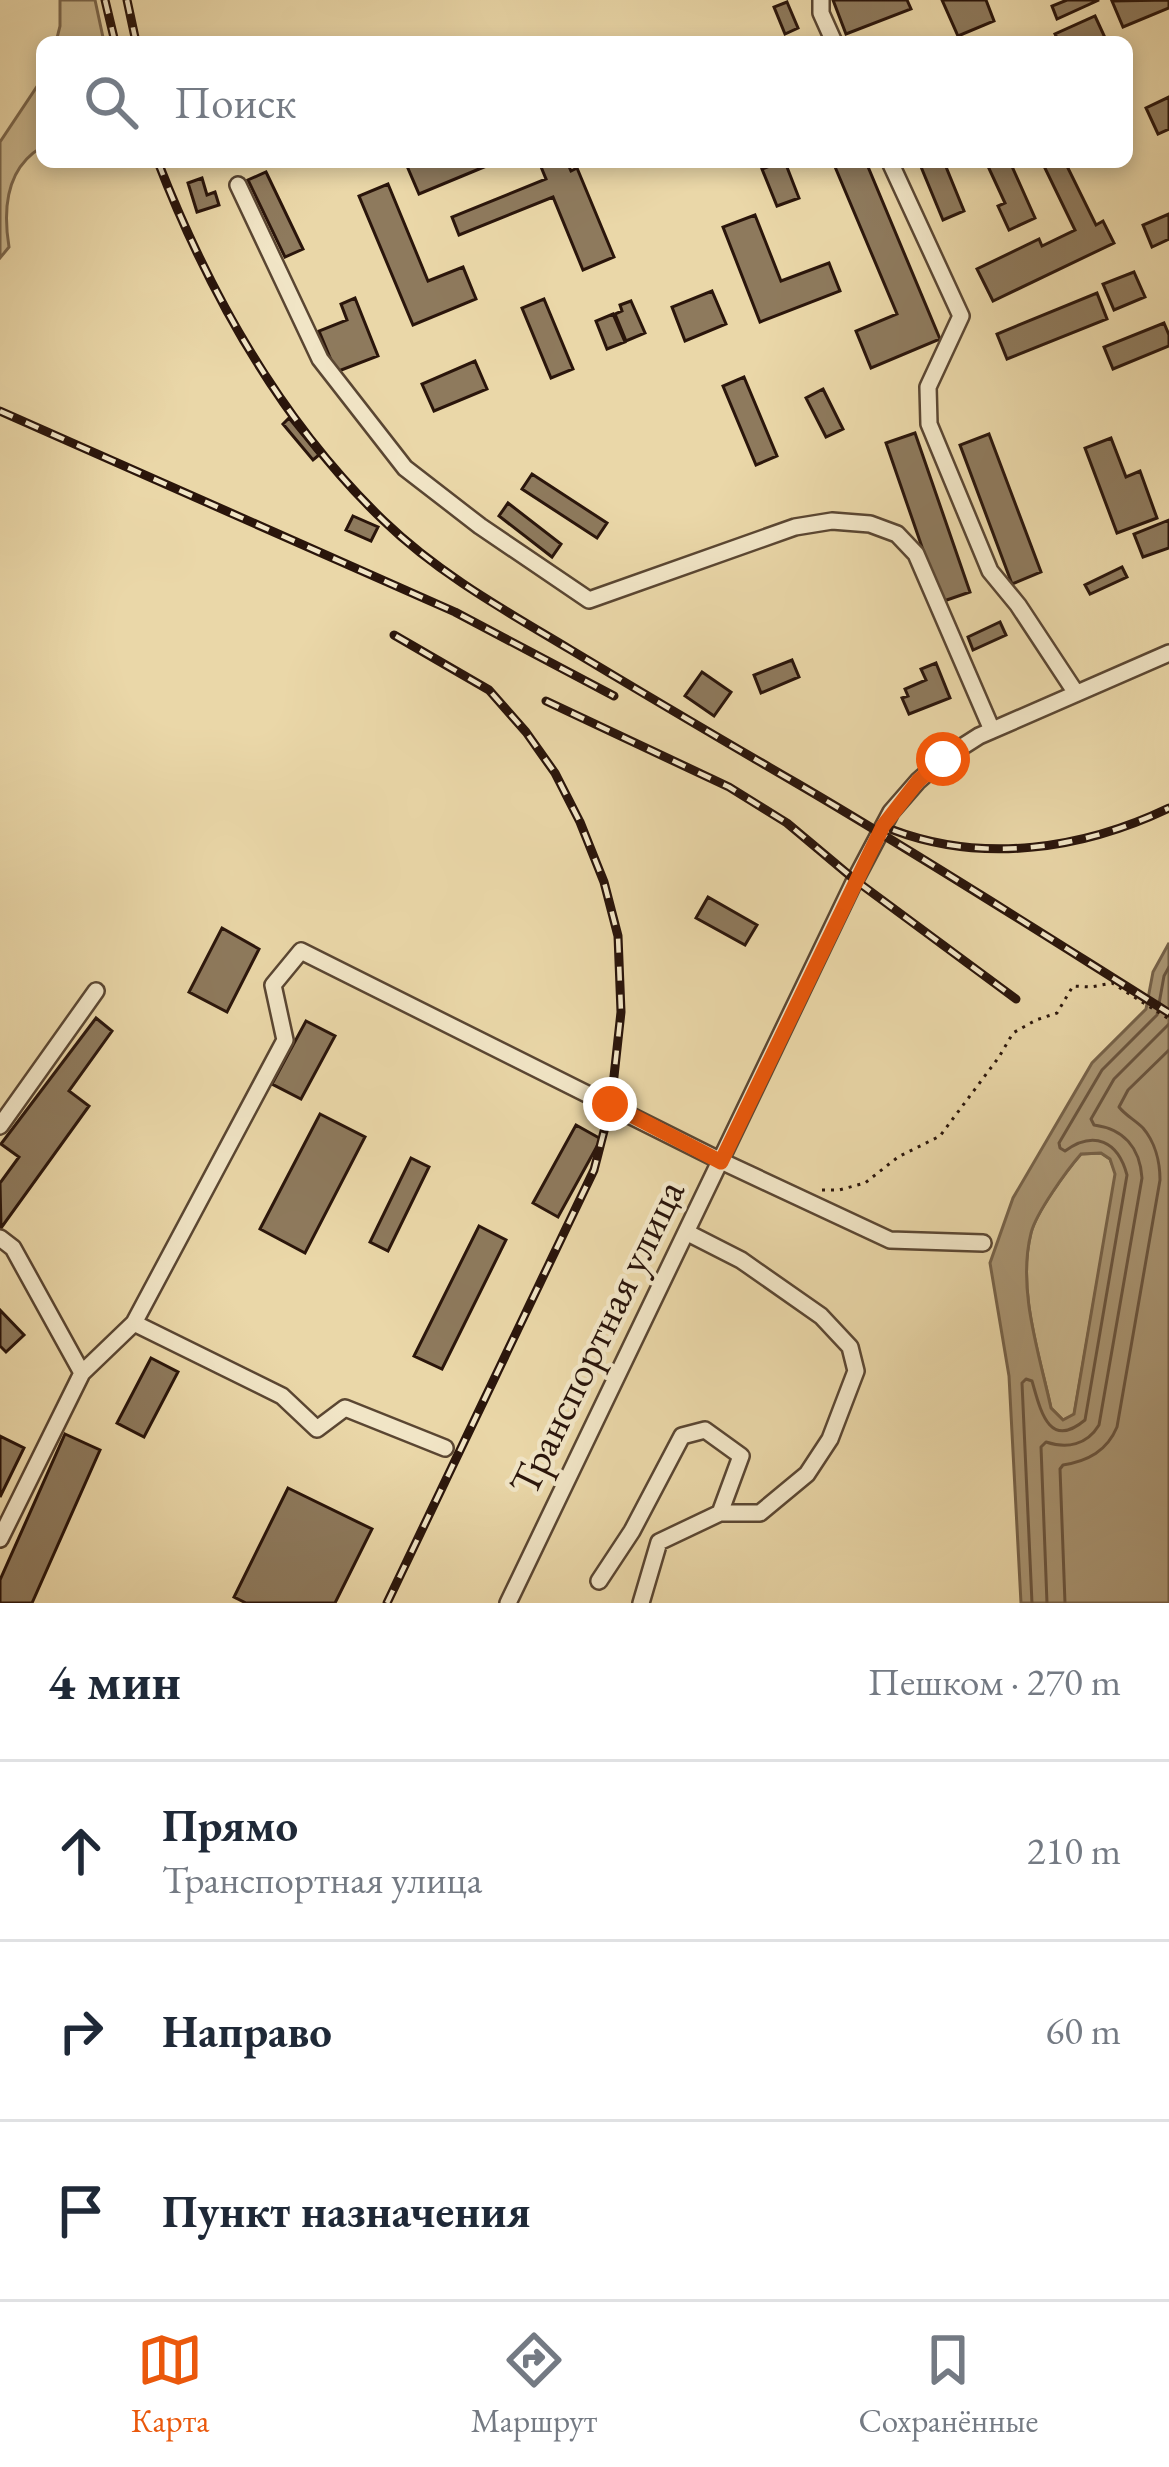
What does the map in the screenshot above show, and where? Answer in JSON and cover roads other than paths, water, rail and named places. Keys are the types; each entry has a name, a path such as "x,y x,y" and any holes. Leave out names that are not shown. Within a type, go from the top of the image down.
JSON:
{"street":[{"path":"821,0 831,36"},
{"path":"893,168 961,316 928,387 929,424 990,571 1018,604 1076,693"},
{"path":"238,185 320,359 405,468 480,526 590,601 796,527 832,520 870,524 897,534 916,554 992,730"},
{"name":"Транспортная улица","path":"508,1603 891,812 931,770 967,743 1169,653"},
{"path":"0,1539 82,1372 134,1323 285,1040 273,985 301,951 721,1162 890,1240 983,1244"},
{"path":"0,1126 96,992"},
{"path":"632,1531 659,1542 720,1513 760,1513 807,1474 830,1439 856,1371 850,1347 821,1316 741,1260 688,1233"},
{"path":"0,1238 13,1248 82,1372"},
{"path":"134,1323 282,1396 317,1429 345,1408 445,1448"},
{"path":"599,1580 632,1531 682,1436 705,1430 741,1456 720,1513"},
{"path":"641,1603 659,1542"}],"water":[{"path":"1169,943 1169,1603 1021,1603 1009,1376 990,1263 1013,1198 1092,1063 1146,1009 1153,972","holes":["1101,1153 1110,1159 1115,1174 1074,1414 1063,1420 1051,1408 1031,1321 1027,1254 1045,1203 1081,1154"]}],"railway":[{"path":"105,0 114,36"},
{"path":"127,0 135,36"},
{"path":"160,168 200,260 281,399 347,483 405,540 498,606 891,840 1169,1013"},
{"path":"0,411 455,612 614,696"},
{"path":"387,1603 594,1170 611,1104 621,1012 618,936 604,882 555,773 489,690 394,635"},
{"path":"546,701 729,787 787,823 855,880 1016,999"},
{"path":"893,830 962,847 1033,847 1102,834 1169,808"}]}
